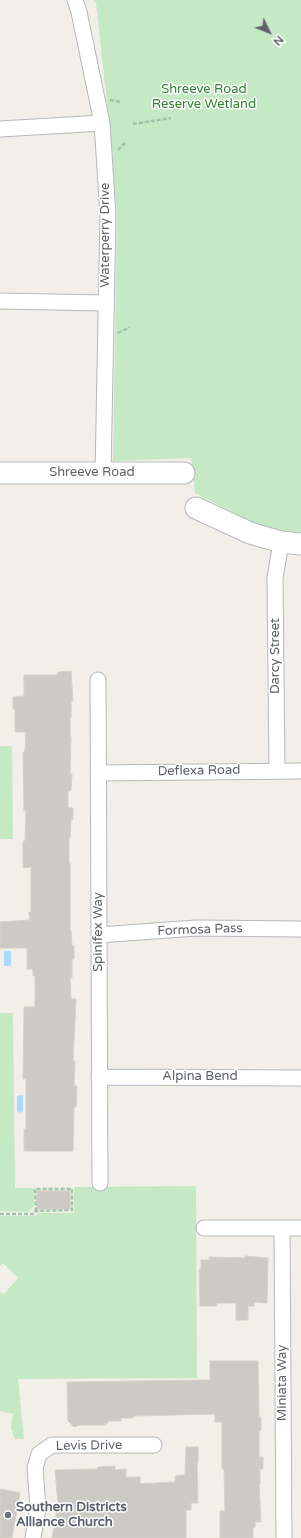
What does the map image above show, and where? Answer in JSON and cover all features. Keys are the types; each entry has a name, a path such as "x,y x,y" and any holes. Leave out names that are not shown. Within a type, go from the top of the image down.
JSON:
{"street":[{"name":"Waterperry Drive","path":"75,0 79,12 102,123 108,215 103,474"},
{"path":"0,129 102,123"},
{"path":"0,301 106,303"},
{"name":"Shreeve Road","path":"0,473 184,473"},
{"path":"196,508 250,533 291,543"},
{"name":"Darcy Street","path":"277,770 275,578 291,543"},
{"name":"Spinifex Way","path":"98,680 100,1183"},
{"name":"Deflexa Road","path":"98,773 277,770 301,771"},
{"name":"Formosa Pass","path":"99,935 196,928 301,929"},
{"name":"Alpina Bend","path":"99,1077 301,1078"},
{"path":"204,1228 301,1228"},
{"name":"Miniata Way","path":"282,1228 284,1538"},
{"name":"Levis Drive","path":"33,1538 38,1508 35,1468 39,1454 52,1445 154,1446"}],"path":[{"path":"133,124 171,118"},
{"path":"0,1214 34,1214 36,1211 72,1210 72,1189 35,1189 36,1211"}],"green space":[{"name":"Shreeve Road Reserve Wetland","path":"93,0 301,0 301,533 288,533 250,521 195,493 191,458 113,461 117,215 109,121 96,3"},
{"path":"0,746 12,746 13,839 0,839"},
{"path":"0,1013 13,1013 15,1188 34,1188 34,1207 32,1207 29,1212 0,1211"},
{"path":"196,1186 197,1378 18,1379 24,1439 15,1439 11,1428 13,1414 0,1411 0,1292 4,1294 18,1278 3,1263 0,1266 0,1216 35,1216 39,1213 74,1213 74,1187"}],"water":[{"path":"4,951 11,951 11,966 4,966"},
{"path":"23,1095 23,1111 21,1113 17,1111 17,1096"}],"building":[{"path":"71,671 73,701 71,701 70,718 70,774 72,774 71,790 68,791 68,808 73,808 73,820 71,820 69,838 69,863 70,931 72,946 74,946 74,959 72,959 72,978 70,978 71,999 76,999 73,1061 75,1061 74,1086 77,1086 76,1107 74,1107 73,1151 24,1151 24,1129 26,1129 26,1079 23,1079 24,1007 35,1007 35,976 33,976 33,969 27,969 27,948 0,948 0,922 30,920 29,912 31,912 31,867 23,868 23,841 25,841 26,811 24,811 23,753 25,750 26,732 15,732 15,709 13,709 13,697 24,696 24,675 57,675 58,672"},
{"path":"37,1191 70,1191 70,1209 37,1209"},
{"path":"245,1256 268,1258 267,1303 254,1302 254,1306 248,1306 248,1320 236,1320 236,1303 217,1303 216,1306 200,1306 199,1269 201,1269 201,1260 209,1260 209,1257 245,1258"},
{"path":"210,1361 258,1361 259,1417 261,1417 261,1430 259,1430 259,1457 263,1457 263,1469 260,1469 259,1484 261,1522 255,1522 255,1527 253,1527 253,1538 220,1538 220,1511 225,1511 224,1469 222,1469 222,1422 215,1422 215,1414 134,1416 133,1418 121,1418 121,1421 108,1421 108,1423 103,1425 80,1425 74,1427 68,1421 67,1382 210,1380"},
{"path":"186,1447 198,1447 198,1503 191,1503 191,1510 186,1510 186,1538 52,1538 58,1503 55,1470 98,1469 98,1467 115,1466 115,1470 126,1469 126,1477 140,1477 140,1484 175,1482 175,1476 185,1475"},
{"name":"Southern Districts Alliance Church","path":"0,1489 20,1493 12,1538 0,1538"}],"place":[{"name":"Southern Districts Alliance Church","path":"8,1515"}]}
